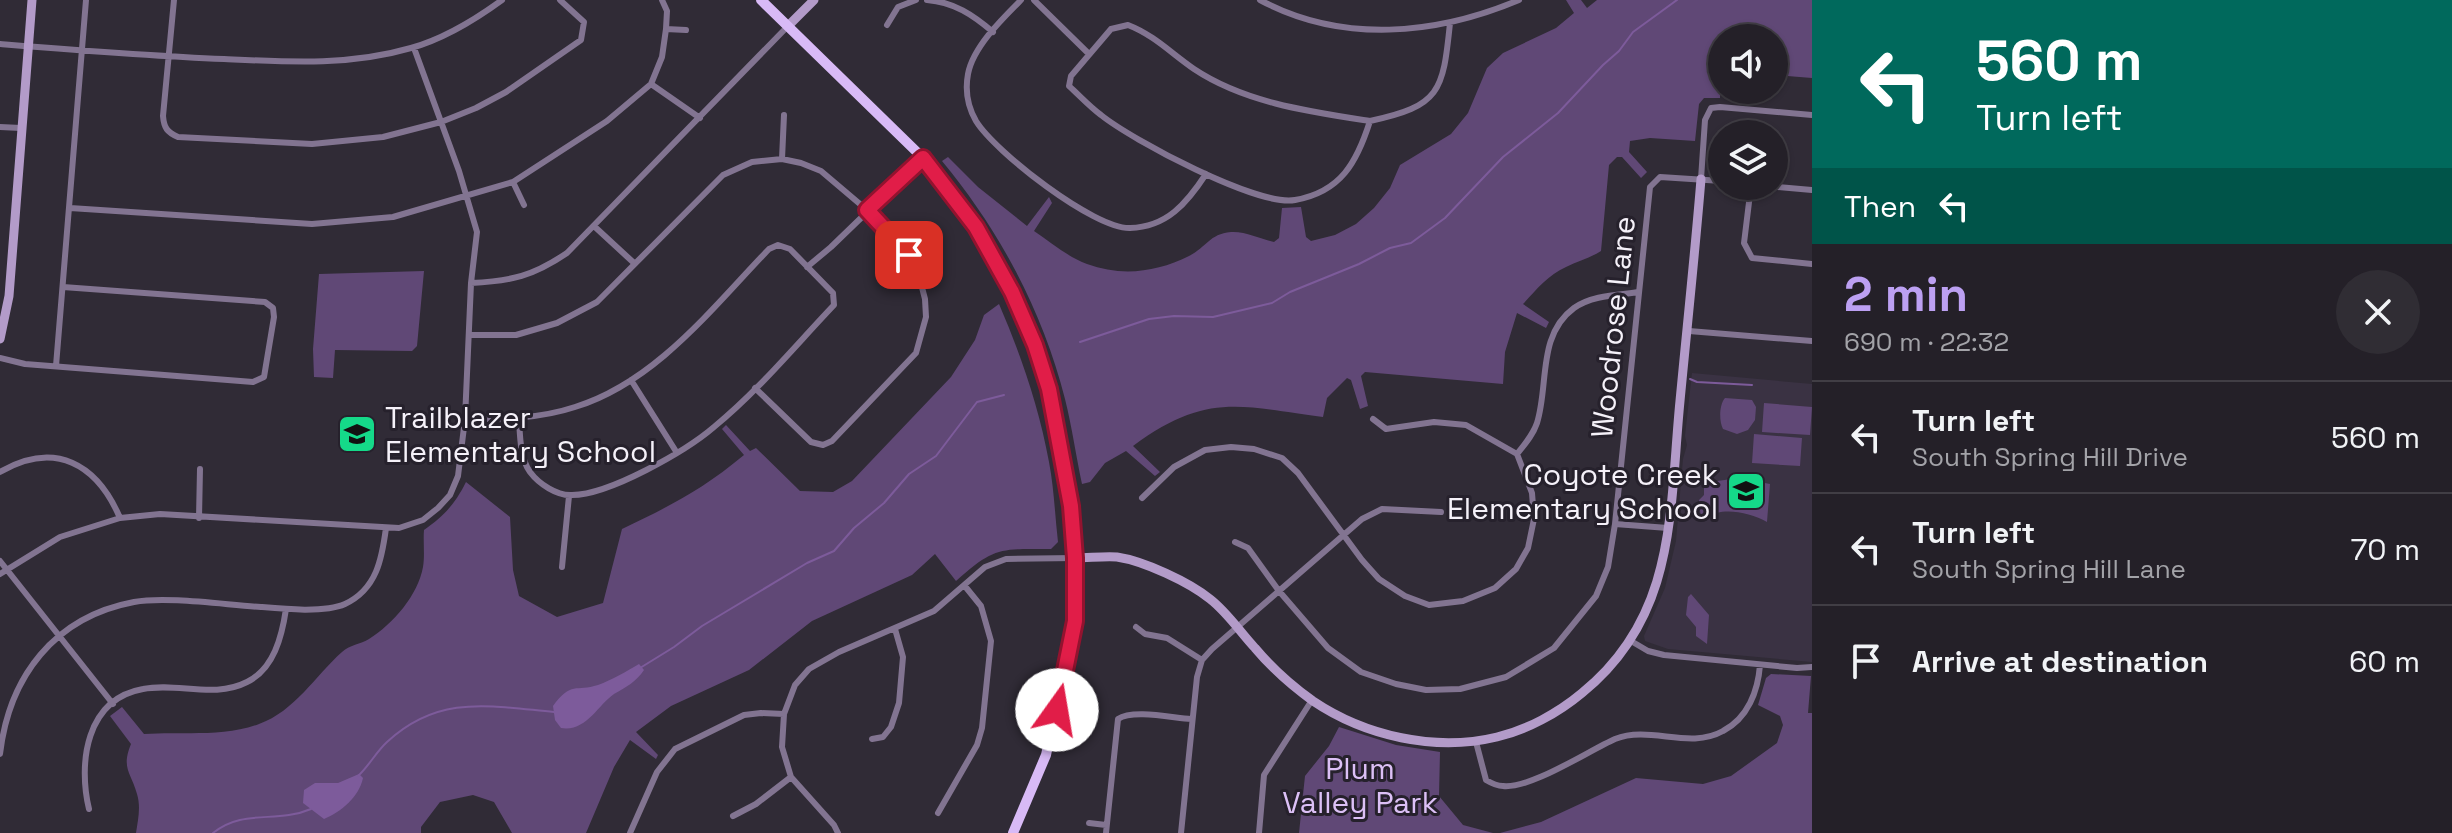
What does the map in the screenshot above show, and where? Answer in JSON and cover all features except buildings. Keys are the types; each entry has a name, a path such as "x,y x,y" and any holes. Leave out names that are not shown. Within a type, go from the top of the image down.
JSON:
{"main road":[{"path":"761,0 923,158 976,227 1012,292 1035,345 1049,389 1071,506 1075,621 1046,755 1013,833"}],"street":[{"path":"0,339 9,296 32,0"},
{"path":"56,366 86,0"},
{"path":"174,0 163,125 169,133 178,137 312,144 383,137 441,122 506,92 581,40 584,22 560,0"},
{"path":"0,44 168,57 314,63 344,61 414,48 477,18 502,0"},
{"path":"70,208 312,224 393,217 513,182 607,121 651,84 662,57 666,29 667,11 662,0"},
{"path":"471,283 518,279 541,270 567,253 814,0"},
{"path":"887,25 898,7 916,0"},
{"path":"927,0 944,1 971,13 993,32"},
{"path":"1021,0 977,50 968,73 968,101 977,122 995,143 1053,192 1120,228 1134,228 1170,218 1206,174"},
{"path":"1034,0 1089,54"},
{"path":"1260,0 1305,20 1375,31 1409,30 1450,23 1519,0"},
{"path":"1370,121 1357,159 1338,183 1312,196 1281,200 1246,191 1206,174 1102,117 1069,86 1071,76 1111,29 1128,25 1166,46 1196,70 1261,100 1289,108 1370,121 1406,113 1426,102 1439,83 1446,64 1450,23"},
{"path":"666,29 686,30"},
{"path":"3,571 60,537 120,518 160,514 399,528 423,520 450,495 458,476 465,419 471,283 477,232 414,48"},
{"path":"651,84 700,118"},
{"path":"838,833 791,777 782,747 784,714 795,685 809,669 839,652 934,611 985,567 1006,559 1118,557 1177,579 1210,598 1255,649 1312,700 1346,721 1379,734 1450,743 1476,742 1507,734 1567,705 1603,676 1631,641 1657,585 1668,528 1689,331 1705,120 1711,108 1720,107 1812,115"},
{"path":"782,159 784,115"},
{"path":"0,127 21,128"},
{"path":"807,267 923,158"},
{"path":"470,335 516,335 557,323 597,302 723,175 752,162 782,159 821,171 867,210 909,255 919,276 926,317 916,353 832,441 823,445 811,442 755,388"},
{"name":"Woodrose Lane","path":"1235,542 1248,548 1279,591 1328,648 1361,672 1396,684 1426,690 1483,685 1506,677 1554,648 1596,596 1608,567 1650,187 1660,177 1708,180"},
{"path":"513,182 524,205"},
{"path":"1788,188 1812,190"},
{"path":"1749,200 1744,243 1752,258 1812,264"},
{"path":"595,227 634,263"},
{"path":"465,419 519,419 576,407 631,380 676,345 769,249 778,245 790,249 833,293 834,305 714,428 677,453 637,474 585,494 569,496 547,488 530,472 522,451 519,419"},
{"path":"0,358 25,364 253,382 264,377 274,317 273,308 265,302 63,287"},
{"path":"1517,454 1528,441 1537,422 1544,367 1557,328 1574,308 1599,297 1639,292"},
{"path":"1689,331 1812,341"},
{"path":"631,380 677,453"},
{"path":"1142,498 1174,467 1205,450 1231,447 1254,449 1282,458 1298,473 1343,536 1379,579 1405,596 1429,605 1463,601 1495,588 1516,569 1528,548 1534,519 1532,493 1517,454 1466,425 1434,422 1386,429 1373,419"},
{"path":"0,472 35,458 58,459 78,465 94,475 110,495 120,518"},
{"path":"199,518 200,469"},
{"path":"562,567 569,496"},
{"path":"1181,833 1191,719 1202,660 1362,519 1382,509 1441,512"},
{"path":"1615,524 1668,528"},
{"path":"0,754 13,699 33,661 58,635 99,613 135,602 286,609 344,605 357,596 380,566 386,528"},
{"path":"0,561 3,571 113,704"},
{"path":"938,813 977,745 982,728 991,641 981,606 964,585"},
{"path":"89,809 83,785 86,747 97,719 113,704 143,688 216,690 248,682 272,658 281,638 286,609"},
{"path":"1136,627 1145,634 1167,638 1202,660"},
{"path":"872,739 883,737 891,727 899,703 903,657 895,629"},
{"path":"1631,641 1660,655 1812,667"},
{"path":"1476,742 1486,780 1506,787 1557,770 1617,738 1705,739 1737,722 1749,706 1758,684 1760,665"},
{"path":"1259,833 1264,775 1312,700"},
{"path":"630,833 657,772 675,749 744,715 784,714"},
{"path":"1106,833 1118,719 1125,714 1136,714 1191,719"},
{"path":"733,816 756,804 791,777"},
{"path":"1089,823 1106,825"}],"shaded area":[{"name":"Coyote Creek Elementary School","path":"1692,373 1812,384 1812,662 1668,649 1645,641 1644,636 1665,588 1676,541"},
{"path":"639,664 644,670 638,678 614,694 584,722 561,728 555,720 553,706 569,690 603,683"},
{"path":"359,774 363,778 358,791 343,808 330,816 324,819 303,803 304,790 315,783 338,783"}],"green space":[{"path":"1566,0 1581,0 1587,8 1597,0 1812,0 1812,78 1788,76 1788,24 1708,24 1708,98 1699,104 1695,141 1650,138 1630,141 1629,152 1647,172 1641,178 1622,157 1617,157 1609,165 1601,251 1554,274 1523,304 1549,322 1546,328 1517,313 1505,352 1503,384 1365,372 1361,376 1368,406 1360,409 1351,380 1347,378 1327,398 1323,417 1246,407 1203,410 1182,417 1133,446 1160,472 1155,476 1126,451 1105,463 1090,482 1082,484 1065,399 1032,304 983,215 942,161 948,157 978,187 1027,226 1049,197 1052,203 1034,231 1073,257 1100,268 1139,271 1164,266 1189,256 1218,235 1231,232 1274,242 1279,238 1282,208 1301,207 1306,237 1311,241 1335,235 1356,224 1390,188 1400,165 1451,134 1468,113 1487,68 1503,53 1556,28 1574,13"},
{"path":"424,271 417,346 412,351 335,350 333,378 314,377 319,274"},
{"path":"999,304 1015,342 1045,442 1058,542 1051,549 1009,550 990,555 956,581 935,554 912,575 812,621 749,670 671,706 636,732 658,755 656,759 630,740 614,767 586,833 512,833 494,802 473,795 440,802 421,827 421,833 136,833 138,799 127,765 131,744 110,716 122,707 144,734 202,733 245,728 283,711 342,652 378,633 403,608 420,578 424,562 424,530 448,509 466,482 510,517 513,570 519,596 557,617 603,603 622,529 685,496 744,455 722,429 726,425 750,451 756,448 800,491 833,492 852,481 951,377 975,340 984,315"},
{"path":"1725,398 1752,400 1756,407 1755,420 1748,430 1737,434 1723,429 1720,413"},
{"path":"1764,403 1812,407 1810,435 1762,432"},
{"path":"1754,434 1802,438 1800,466 1752,463"},
{"path":"1738,478 1770,484 1767,522 1729,512 1701,519 1699,500 1704,495 1704,483"},
{"path":"1691,594 1709,615 1707,644 1696,636 1696,627 1686,615"},
{"path":"1771,674 1811,676 1808,713 1812,713 1812,833 1500,833 1541,822 1636,778 1703,784 1731,776 1777,743 1783,725 1780,716 1758,705 1766,678"},
{"name":"Plum Valley Park","path":"1339,727 1396,745 1440,752 1439,796 1463,825 1493,833 1299,833 1305,776 1329,746"}],"waterway":[{"path":"1080,342 1149,319 1213,317 1272,303 1390,248 1411,243 1445,218 1503,157 1558,113 1619,51 1633,32 1677,0"},
{"path":"1690,379 1752,385"},
{"path":"640,668 702,626 807,563 834,551 909,474 936,456 977,402 1004,395"},
{"path":"358,776 387,742 426,716 446,710 486,706 554,712"},
{"path":"213,833 225,825 248,818 285,816 311,809"}],"place":[{"name":"Trailblazer Elementary School","path":"357,434"},
{"name":"Coyote Creek Elementary School","path":"1746,491"}],"route":[{"path":"909,255 867,210 923,158 976,227 1012,292 1035,345 1049,389 1071,506 1075,558 1075,621 1057,710"}]}
